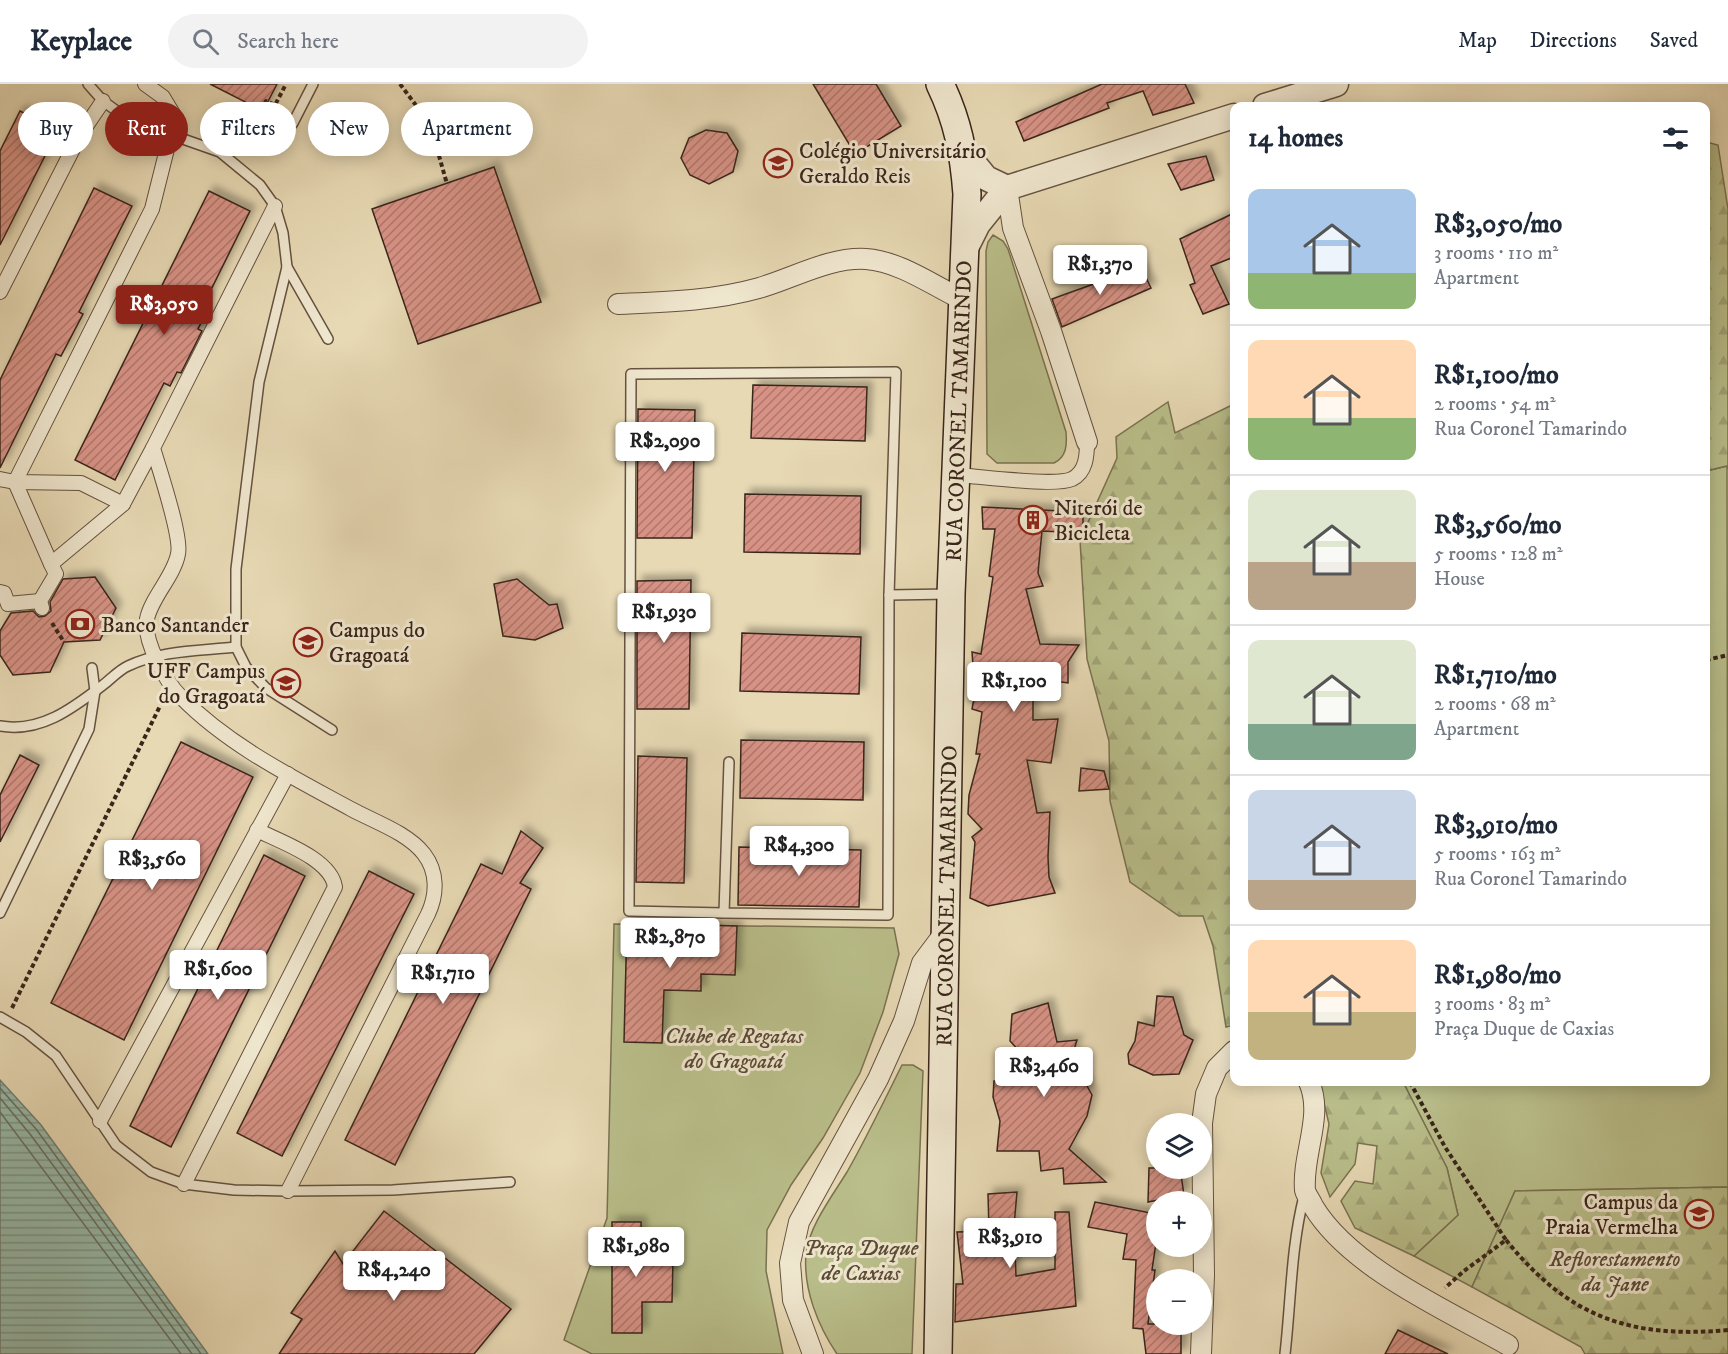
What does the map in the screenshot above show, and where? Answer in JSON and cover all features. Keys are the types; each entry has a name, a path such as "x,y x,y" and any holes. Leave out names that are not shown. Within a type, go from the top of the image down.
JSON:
{"main road":[{"name":"RUA CORONEL TAMARINDO","path":"938,1354 951,594 967,194 964,151 953,111 940,84"}],"street":[{"path":"145,84 163,97 166,102"},
{"path":"1278,102 1336,84"},
{"path":"0,292 80,135 103,101"},
{"path":"964,250 978,225 1007,188 1230,117"},
{"path":"964,151 986,178 1007,188"},
{"path":"15,482 152,209 165,156"},
{"path":"956,475 1055,482 1071,479 1082,469 1087,456 1087,442 1051,331 1013,228 1007,188"},
{"path":"51,564 123,504 275,206"},
{"path":"618,304 686,302 758,288 829,263 866,259 889,265 963,300"},
{"path":"153,448 170,505 179,552 147,620 155,656 170,685 222,733 288,774 417,846 432,869 435,892 428,914 288,1191"},
{"path":"0,479 15,482 81,483 123,504"},
{"path":"0,592 4,593 8,604 41,604 56,574 15,482"},
{"path":"100,1121 288,774"},
{"path":"184,1184 335,887 334,878 324,865 257,830"},
{"path":"813,1354 793,1300 790,1263 799,1222 878,1079 904,1021 922,963 946,930"},
{"path":"1201,1354 1204,1275 1202,1123 1206,1094 1217,1068 1230,1055"},
{"path":"1310,1086 1315,1103 1305,1191 1322,1220 1340,1241 1368,1263 1508,1345"}],"lane":[{"path":"88,84 103,101"},
{"path":"296,117 313,84"},
{"path":"224,156 260,185 275,206 283,233 287,267 259,382 236,569 236,647 246,667 266,688 332,730"},
{"path":"287,267 328,339"},
{"path":"896,372 890,595 888,915 629,911 631,374 896,372"},
{"path":"890,595 951,594"},
{"path":"0,726 16,729 39,725 54,718 95,691 127,667 155,656 236,647"},
{"path":"0,914 89,729 95,691 92,668"},
{"path":"724,913 729,762"},
{"path":"3,1018 56,1056 116,1145 151,1172 184,1184 234,1190 288,1191 393,1190 510,1182"},
{"path":"1285,1354 1293,1278 1294,1243 1305,1191"}],"path":[{"path":"276,102 285,84"},
{"path":"400,84 430,124 447,184"},
{"path":"1710,659 1728,655"},
{"path":"3,1018 170,685"},
{"path":"1412,1086 1445,1147 1506,1240 1530,1270 1563,1297 1610,1321 1647,1331 1694,1333 1728,1330"},
{"path":"1433,1302 1464,1271 1506,1240"}],"green space":[{"path":"1710,143 1718,145 1728,209 1728,469 1727,466 1710,470"},
{"path":"993,235 1003,241 1008,249 1066,432 1064,454 1054,463 997,463 987,454 986,251"},
{"path":"1168,402 1175,433 1230,406 1230,1026 1226,1027 1213,946 1203,916 1179,916 1130,882 1110,801 1109,741 1087,659 1080,540 1117,458 1116,437"},
{"path":"1727,466 1728,1187 1515,1191 1472,1287 1414,1256 1458,1215 1447,1168 1405,1086 1710,1086 1710,470"},
{"name":"Clube de Regatas do Gragoatá","path":"614,924 894,928 899,954 883,1012 860,1073 823,1138 791,1185 767,1230 766,1271 783,1354 592,1354 564,1340 607,1218"},
{"name":"Praça Duque de Caxias","path":"902,1065 913,1065 923,1071 912,1354 837,1354 818,1319 809,1294 806,1267 808,1243 822,1211 847,1172"},
{"path":"1320,1086 1405,1086 1447,1168 1458,1215 1414,1256 1355,1228 1341,1201 1355,1181 1373,1184 1377,1146 1358,1143 1355,1164 1330,1197 1321,1173 1329,1124"},
{"name":"Reflorestamento da Jane","path":"1728,1187 1728,1354 1585,1354 1581,1347 1472,1287 1515,1191"}],"water":[{"path":"0,1080 41,1125 208,1354 0,1354"}],"building":[{"path":"210,84 277,84 268,102 245,102"},
{"path":"813,84 876,84 901,126 855,154"},
{"path":"1102,84 1185,84 1194,103 1153,115 1143,91 1107,103 1109,108 1024,141 1016,122"},
{"path":"18,115 18,156 45,156 0,245 0,151"},
{"path":"706,130 727,133 738,151 733,172 709,184 690,175 681,158 689,138"},
{"path":"1206,156 1214,180 1181,190 1168,164"},
{"path":"494,167 541,302 418,344 372,209"},
{"path":"94,188 132,206 79,312 83,314 61,356 56,354 0,468 0,380"},
{"path":"209,191 250,211 201,310 206,313 198,329 202,331 181,373 177,372 170,386 164,383 115,480 75,460"},
{"path":"1230,215 1230,259 1211,266 1229,304 1203,314 1190,285 1195,283 1180,239"},
{"path":"1141,267 1151,288 1062,327 1052,299"},
{"path":"753,385 867,387 865,441 751,438"},
{"path":"638,409 695,410 692,538 637,538"},
{"path":"745,494 861,496 860,554 744,552"},
{"path":"982,507 1083,512 1083,533 1042,531 1038,573 1043,586 1026,589 1040,644 1079,645 1068,662 1068,683 1033,678 1033,720 1058,719 1051,763 1027,760 1037,813 1050,812 1049,877 1055,893 988,906 970,898 975,842 972,837 982,829 968,814 969,795 980,754 976,754 982,712 972,709 975,693 972,652 981,654 993,577 989,576 995,529 983,529"},
{"path":"95,577 116,608 100,640 64,642 50,672 13,675 0,655 0,631 11,613 33,611 39,617 45,616 51,611 50,602 63,579"},
{"path":"517,579 549,605 557,604 563,628 535,640 503,636 494,584"},
{"path":"691,580 689,709 637,709 637,581"},
{"path":"742,633 861,637 859,694 740,691"},
{"path":"741,740 864,742 863,800 740,798"},
{"path":"181,742 253,777 124,1040 51,1003"},
{"path":"20,755 39,765 0,842 0,795"},
{"path":"638,756 687,758 684,883 636,882"},
{"path":"1081,768 1104,771 1109,789 1079,791"},
{"path":"521,831 543,848 520,883 531,889 395,1165 345,1140 481,864 502,874"},
{"path":"739,847 861,850 859,907 738,905"},
{"path":"264,855 305,876 171,1147 130,1126"},
{"path":"369,871 414,894 282,1156 237,1133"},
{"path":"627,923 737,926 735,975 701,974 701,991 664,990 662,1043 624,1042"},
{"path":"1157,996 1173,997 1184,1035 1193,1040 1179,1074 1153,1075 1129,1064 1128,1054 1135,1041 1138,1022 1154,1026"},
{"path":"1048,1003 1057,1042 1077,1040 1072,1056 1078,1076 1082,1077 1092,1095 1087,1116 1069,1149 1106,1182 1064,1184 1063,1168 1041,1171 1039,1151 997,1151 1000,1121 993,1097 994,1081 1004,1081 1022,1054 1010,1041 1012,1014"},
{"path":"1149,1179 1182,1179 1183,1191 1148,1191"},
{"path":"1017,1192 1014,1226 1016,1276 1055,1269 1055,1212 1069,1212 1076,1306 955,1322 956,1284 963,1284 957,1232 989,1231 988,1194"},
{"path":"1095,1202 1146,1212 1146,1257 1154,1257 1152,1269 1146,1269 1146,1335 1181,1335 1181,1354 1146,1354 1143,1329 1133,1328 1136,1260 1123,1259 1127,1234 1088,1227"},
{"path":"384,1211 511,1309 474,1354 279,1354 302,1319 291,1313 335,1251 343,1264"},
{"path":"612,1222 641,1222 642,1259 673,1259 672,1302 642,1302 642,1333 612,1333"},
{"path":"1398,1330 1448,1354 1385,1354"}],"place":[{"name":"Colégio Universitário Geraldo Reis","path":"778,163"},
{"name":"Niterói de Bicicleta","path":"1033,520"},
{"name":"Banco Santander","path":"80,624"},
{"name":"Campus do Gragoatá","path":"308,642"},
{"name":"UFF Campus do Gragoatá","path":"286,683"},
{"name":"Campus da Praia Vermelha","path":"1699,1214"}]}
